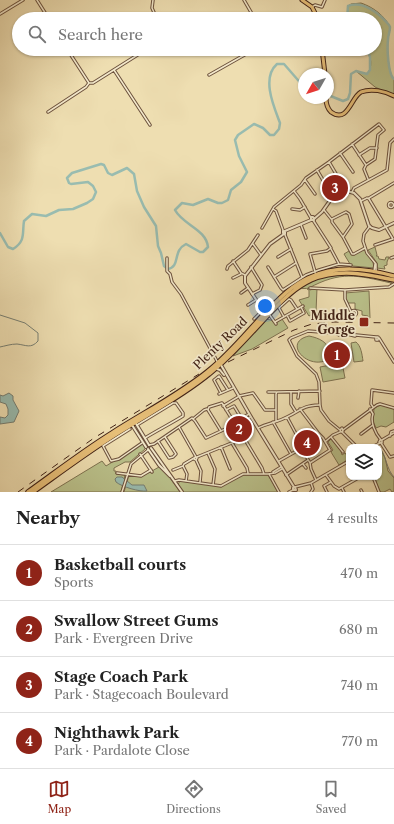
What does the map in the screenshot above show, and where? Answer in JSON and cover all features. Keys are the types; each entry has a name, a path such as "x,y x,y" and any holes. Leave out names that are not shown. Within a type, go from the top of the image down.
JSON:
{"highway":[{"name":"Plenty Road","path":"268,316 281,296 316,272 349,269 376,273 394,278"},
{"name":"Plenty Road","path":"33,492 96,447 218,365 294,290 321,276 334,273 376,273"},
{"name":"Plenty Road","path":"28,492 92,446 132,424"}],"main road":[{"path":"302,0 312,7 314,12"},
{"path":"323,56 324,68"},
{"path":"327,104 330,111 335,114 339,114 347,111 355,97 360,92 380,91 394,96"}],"street":[{"path":"0,14 23,0"},
{"path":"37,0 45,12"},
{"path":"153,0 152,8 154,12"},
{"path":"244,0 252,12"},
{"path":"312,7 315,5 322,7 325,0"},
{"path":"72,56 89,83"},
{"path":"48,112 86,87 89,83 93,83 136,56"},
{"path":"208,75 242,56"},
{"path":"114,70 150,125"},
{"path":"262,228 273,208 294,191 306,178 379,124 384,130 378,135 375,160 366,165 364,169 368,180"},
{"path":"352,192 354,188 387,169 390,143 394,140"},
{"path":"352,144 366,165"},
{"path":"359,155 370,148 377,148"},
{"path":"340,153 353,172"},
{"path":"329,162 340,180 343,191"},
{"path":"317,170 328,187 340,180"},
{"path":"305,180 315,194"},
{"path":"362,201 370,198 394,183"},
{"path":"294,191 333,251 339,264"},
{"path":"287,315 290,320 293,320 304,313 302,306 287,315 284,317 268,316 252,295 244,280 245,275 270,244 285,233 308,222 324,210 334,195 343,191 352,192 362,201 370,227 377,230 394,223"},
{"path":"370,198 394,239 375,245"},
{"path":"292,210 300,210 305,207"},
{"path":"273,208 276,211 302,277"},
{"path":"324,210 332,219 333,224 353,254 365,248"},
{"path":"332,219 344,211 349,214 352,224 343,237"},
{"path":"301,225 306,238"},
{"path":"370,227 363,237 365,248 374,262 376,273"},
{"path":"227,269 227,266 248,250 258,235"},
{"path":"252,244 261,255"},
{"path":"316,272 310,254 325,251 330,248"},
{"path":"277,257 291,249"},
{"path":"167,258 167,269 172,282 181,294 220,370 227,378"},
{"path":"233,261 241,274"},
{"path":"274,277 296,263"},
{"path":"268,267 283,290 302,277 339,264 351,265"},
{"path":"252,268 262,285 260,290 252,295"},
{"path":"233,278 241,274 245,275"},
{"path":"310,288 345,290 393,286 394,278"},
{"path":"241,293 248,288"},
{"path":"345,290 345,299 352,314"},
{"path":"284,317 280,308 289,298 292,300 297,309"},
{"path":"248,305 256,300"},
{"path":"349,307 356,312 357,315 354,316 352,314"},
{"path":"352,314 354,311"},
{"name":"Plenty Road","path":"254,319 268,316"},
{"path":"354,444 322,413 320,405 319,382 316,374 312,368 300,360 290,340 308,331 371,336 382,342 394,362"},
{"path":"346,334 352,336 359,335"},
{"path":"218,365 295,490"},
{"path":"228,390 219,376 214,380 220,394 233,388"},
{"path":"373,407 371,404 372,390 394,393"},
{"path":"298,398 299,391"},
{"path":"268,392 320,391"},
{"path":"276,392 276,420"},
{"path":"291,392 292,406 296,412"},
{"path":"223,406 238,396 253,393 265,410 276,410"},
{"name":"Plenty Road","path":"132,424 174,402 183,412 183,416 146,438"},
{"path":"122,492 129,468 140,454 204,410 208,409 209,407 222,404 234,424"},
{"path":"326,441 373,407 380,404 394,408"},
{"path":"258,428 287,417 305,406 320,405"},
{"path":"226,410 234,406 243,421"},
{"path":"208,409 221,431"},
{"path":"300,409 317,432 326,441 330,450 310,463"},
{"path":"370,410 373,414 371,419 373,425 384,447 390,457 394,456"},
{"path":"234,424 249,414"},
{"path":"193,419 206,438 251,417"},
{"path":"287,417 302,445 316,480"},
{"path":"273,422 291,454"},
{"path":"132,424 127,431 103,447 110,461 113,462 144,442 146,438"},
{"path":"132,424 146,438 182,492"},
{"path":"132,424 163,470 169,474 175,482"},
{"path":"361,434 373,425"},
{"path":"178,427 194,454 202,472 200,482"},
{"path":"310,436 317,432"},
{"path":"376,444 394,434"},
{"path":"158,441 169,458 173,457 176,454 165,436"},
{"path":"298,438 306,436"},
{"path":"330,437 342,452"},
{"path":"173,470 183,466 191,460 243,438 262,468 264,474"},
{"path":"304,452 316,441"},
{"path":"232,443 247,468 248,474"},
{"path":"221,447 230,469"},
{"path":"278,462 302,448"},
{"path":"208,453 216,469 213,485"},
{"path":"116,473 141,476 151,471 140,454"},
{"path":"286,475 308,460"},
{"path":"290,492 300,486 311,483 346,463"},
{"path":"303,464 306,468"},
{"path":"163,470 164,466"},
{"path":"183,466 187,474 186,481"},
{"path":"175,482 178,480 221,486 243,474 270,474 282,468"},
{"path":"270,474 279,492"},
{"path":"326,475 334,487 339,489 355,480"},
{"path":"374,480 379,492"},
{"path":"327,492 324,486 331,482"},
{"path":"311,483 311,492"},
{"path":"342,488 344,492"}],"green space":[{"path":"361,3 378,12 348,12 348,6 351,4"},
{"path":"382,16 390,27 388,38 388,55 390,72 394,79 394,96 375,87 356,71 367,74 370,69 370,56 382,56"},
{"path":"375,247 376,256 378,256 379,259 385,260 386,257 389,257 387,265 384,266 385,269 377,268 377,263 368,250"},
{"path":"362,250 365,250 373,262 374,268 353,266 344,254 349,251 352,255 354,255"},
{"path":"341,274 362,275 392,282 390,286 391,283 349,276 330,279 309,288 299,289 305,284 316,279"},
{"path":"309,288 310,290 317,288 316,312 309,316 299,300 309,297 309,290 307,289"},
{"path":"369,291 370,318 368,318 368,316 362,315 362,311 355,309 355,303 347,303 345,293"},
{"path":"266,319 271,320 276,325 277,322 282,319 288,328 252,349 233,356"},
{"path":"309,336 320,339 328,346 330,354 327,360 319,362 312,361 300,354 298,344 301,339"},
{"path":"356,342 362,353 363,361 354,362 351,343"},
{"path":"342,363 345,378 323,382 320,367"},
{"path":"381,405 394,409 394,422 386,427 381,426 376,428 373,421 374,408"},
{"path":"331,439 341,451 342,455 345,453 346,461 339,465 331,452 333,450 328,442"},
{"path":"143,443 146,447 145,449 130,462 125,462 114,468 116,474 125,475 121,492 51,492 102,461 106,466"},
{"path":"382,452 388,471 394,478 394,491 392,492 390,489 380,492 375,480 382,480"},
{"path":"159,467 167,474 180,492 124,492 129,475 142,476"},
{"path":"244,475 268,475 278,492 183,492 178,484 180,481 220,486"}],"water":[{"path":"9,393 13,396 13,400 19,411 14,422 0,424 0,417 5,418 8,415 8,409 6,404 0,402 0,395 3,396"},
{"path":"117,477 122,477 132,485 144,485 147,491 122,486 116,482 115,479"}],"waterway":[{"path":"348,12 348,6 354,5 365,6 375,12"},
{"path":"382,18 390,27 388,38 388,61 390,72 394,79"},
{"path":"334,97 343,101 348,99 350,93 351,74 356,71 367,74 370,70 370,56"},
{"path":"0,233 8,247 13,249 22,240 24,221 32,214 46,216 59,210 73,209 93,199 96,192 93,186 88,182 71,184 67,178 72,173 101,164 104,165 108,173 112,175 127,168 134,174 137,191 144,207 156,226 158,246 164,266 168,269 172,267 176,262 179,250 186,244 200,252 203,252 208,247 203,236 199,231 183,220 175,210 182,203 193,205 208,199 218,203 228,200 231,190 241,182 247,172 239,156 235,140 238,135 254,124 263,128 270,135 274,135 279,129 280,123 272,101 269,85 272,70 277,64 284,64 298,80"},
{"path":"0,315 25,323 38,333 38,341 33,345 28,346 15,344 0,347"},
{"path":"382,452 389,470 394,477"}],"railway":[{"path":"228,362 294,330 312,324 334,322 394,323"},
{"path":"18,492 94,438 199,374"}],"place":[{"name":"Stage Coach Park","path":"335,188"},
{"name":"Middle Gorge","path":"364,322"},
{"name":"Basketball courts","path":"337,355"},
{"name":"Swallow Street Gums","path":"239,429"},
{"name":"Nighthawk Park","path":"307,443"}]}
